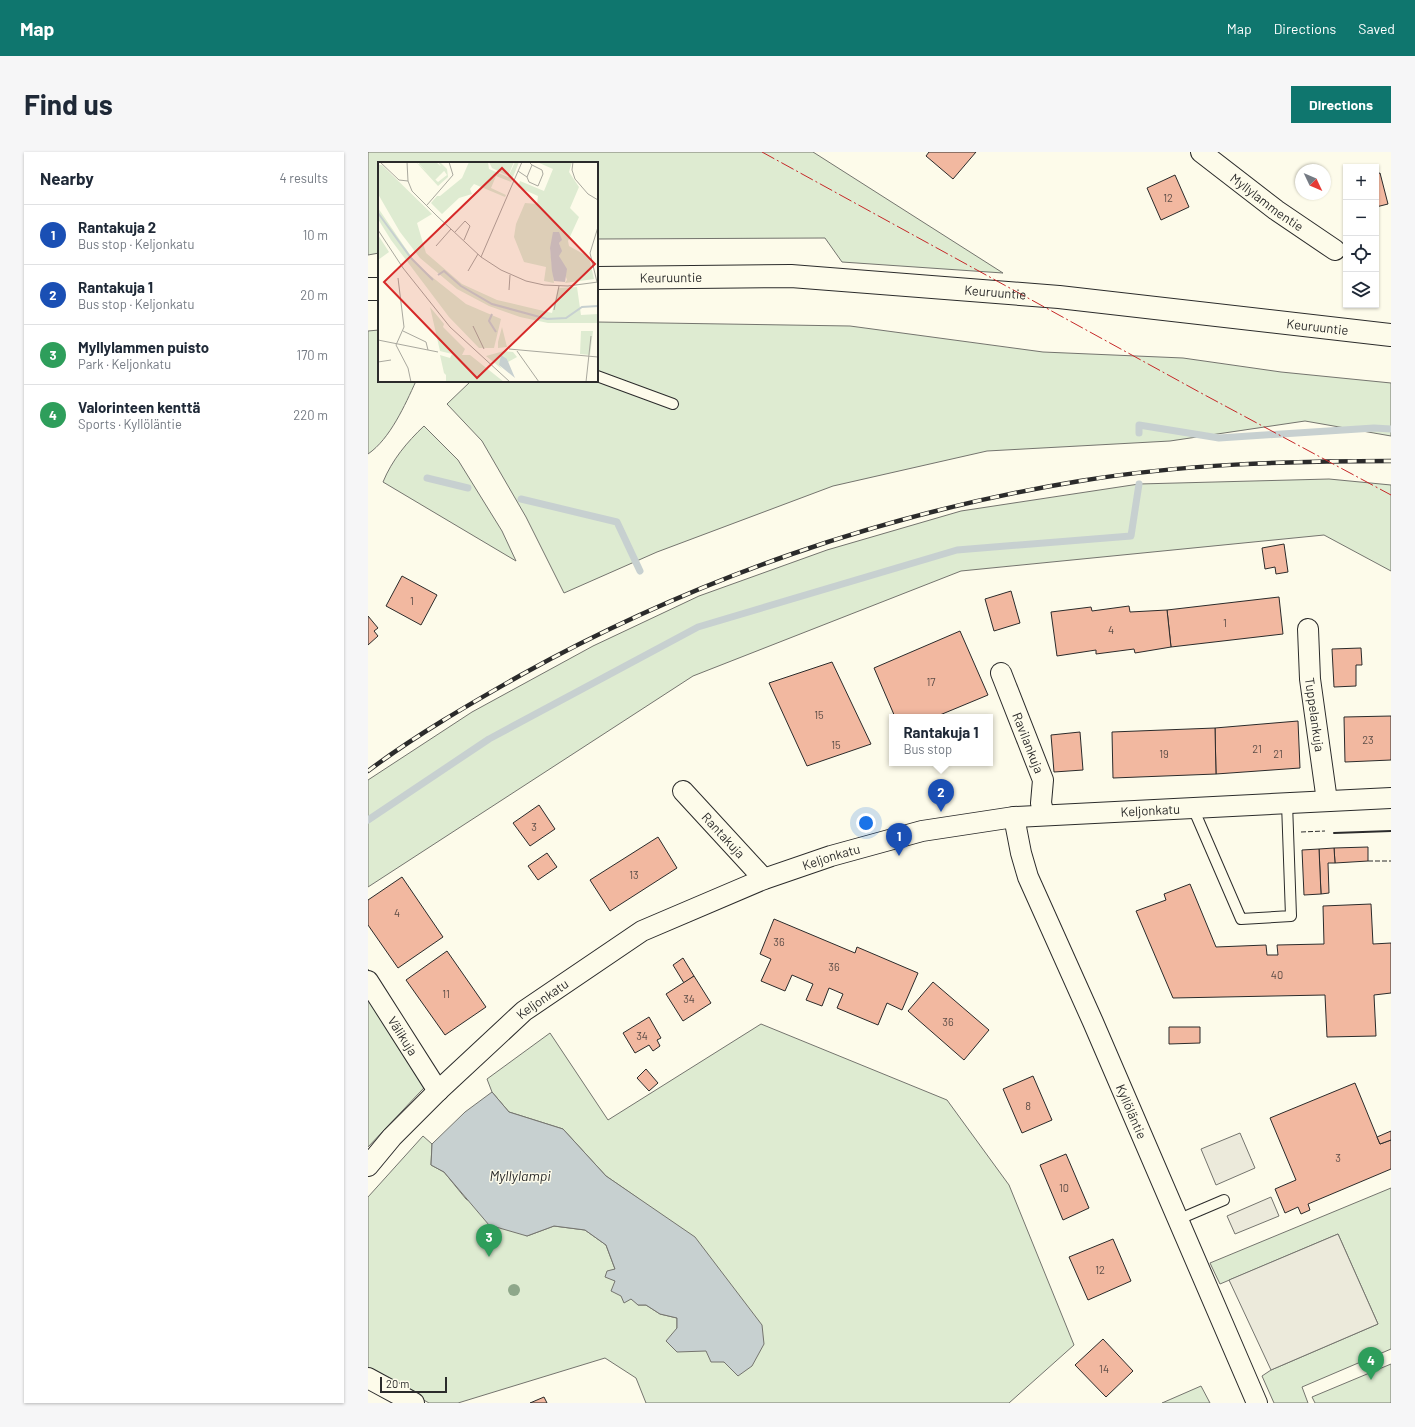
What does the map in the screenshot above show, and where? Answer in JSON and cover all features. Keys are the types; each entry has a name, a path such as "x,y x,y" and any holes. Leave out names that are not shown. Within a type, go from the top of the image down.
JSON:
{"highway":[{"name":"Keuruuntie","path":"598,278 791,276 1059,296 1391,335"},
{"path":"368,289 378,288"}],"street":[{"name":"Myllylammentie","path":"1200,152 1276,210 1335,250"},
{"name":"Tuppelankuja","path":"1308,629 1310,679 1327,801"},
{"name":"Ravilankuja","path":"1001,673 1043,780 1041,803 1044,815"},
{"name":"Rantakuja","path":"683,791 764,879"},
{"name":"Keljonkatu","path":"368,1166 392,1137 438,1091 524,1011 642,931 764,879 832,856 922,831 1014,818 1044,815 1391,798"},
{"name":"Kyllöläntie","path":"1014,818 1021,853 1028,877 1096,1029 1257,1403"},
{"name":"Välikuja","path":"368,981 438,1091"},
{"path":"368,1378 414,1403"}],"lane":[{"path":"598,376 673,404"},
{"path":"1193,808 1240,919 1291,916 1287,803"},
{"path":"1177,1220 1224,1200"}],"green space":[{"path":"368,152 813,152 1003,273 842,262 825,238 598,239 598,162 378,162 378,253 368,255"},
{"path":"598,322 850,326 1043,352 1183,358 1281,372 1391,383 1391,436 1305,421 1170,441 987,451 833,486 657,552 564,593 526,517 482,441 447,404 470,382 598,382"},
{"path":"378,330 378,382 416,382 402,411 390,431 376,448 368,454 368,331"},
{"path":"424,426 458,460 502,531 516,561 383,482 400,452"},
{"path":"1329,479 1391,485 1391,571 1324,535 961,571 693,676 368,887 368,780 472,712 593,646 699,596 827,550 961,511 1139,484"},
{"path":"368,969 438,1073 368,1147"},
{"path":"761,1024 947,1100 1009,1185 1074,1345 1009,1403 646,1403 636,1378 605,1358 458,1403 429,1403 368,1369 368,1197 423,1136 432,1144 431,1165 444,1172 466,1199 527,1236 554,1226 585,1230 606,1245 615,1269 615,1281 638,1305 646,1305 660,1314 677,1318 677,1328 724,1362 738,1376 639,1199 606,1176 563,1129 509,1112 492,1092 487,1079 550,1033 608,1120"},
{"path":"1391,1188 1391,1349 1302,1387 1308,1403 1274,1403 1262,1376 1271,1370 1378,1324 1338,1234 1220,1284 1210,1263"},
{"path":"1391,1364 1391,1403 1315,1403 1312,1397"},
{"path":"1201,1386 1210,1403 1162,1403"}],"shaded area":[{"path":"1240,1133 1255,1168 1216,1185 1201,1149"},
{"path":"1271,1197 1279,1216 1235,1234 1227,1216"},
{"path":"1338,1234 1378,1324 1271,1370 1229,1280"}],"water":[{"name":"Myllylampi","path":"492,1092 509,1112 563,1129 606,1176 695,1237 762,1325 764,1344 752,1366 738,1376 724,1362 711,1362 706,1351 677,1352 666,1341 677,1328 677,1318 660,1314 646,1305 638,1305 631,1299 624,1303 621,1296 611,1291 615,1281 605,1277 607,1271 615,1269 606,1245 585,1230 554,1226 527,1236 489,1225 444,1172 431,1165 432,1144 465,1112"}],"building":[{"path":"929,152 976,152 953,179 926,156"},
{"path":"1379,173 1388,204 1379,206 1379,200"},
{"path":"1175,175 1189,207 1161,220 1147,188"},
{"path":"1284,544 1288,572 1276,574 1275,567 1265,569 1262,548"},
{"path":"402,576 437,595 421,625 386,606"},
{"path":"1011,591 1020,623 994,631 985,599"},
{"path":"1279,597 1283,634 1171,647 1167,610"},
{"path":"1129,606 1130,612 1167,610 1171,647 1135,653 1134,649 1096,654 1096,650 1057,656 1051,612 1091,607 1092,611"},
{"path":"368,616 378,628 374,631 378,636 368,645"},
{"path":"960,631 988,695 942,714 894,714 874,668"},
{"path":"1361,648 1362,665 1356,665 1356,686 1334,687 1332,649"},
{"path":"832,662 871,744 807,766 769,683"},
{"path":"1391,716 1391,760 1345,762 1344,717"},
{"path":"1298,721 1300,768 1216,774 1215,728"},
{"path":"1215,728 1216,774 1113,778 1112,732"},
{"path":"1080,732 1083,770 1054,772 1051,735"},
{"path":"539,805 555,829 530,846 513,823"},
{"path":"658,837 677,868 610,911 590,880"},
{"path":"1368,847 1368,861 1335,863 1334,848"},
{"path":"1334,848 1335,863 1328,863 1329,893 1321,894 1319,849"},
{"path":"1319,849 1321,894 1304,895 1302,850"},
{"path":"547,853 557,867 538,880 528,866"},
{"path":"402,877 443,937 398,968 368,925 368,900"},
{"path":"1190,884 1216,947 1266,945 1267,955 1278,955 1277,945 1324,944 1323,906 1371,904 1373,944 1391,943 1391,993 1374,995 1376,1036 1327,1037 1325,995 1173,998 1136,911 1166,900 1164,894"},
{"path":"774,919 855,953 857,947 918,973 902,1010 887,1003 878,1025 837,1008 843,994 829,988 822,1006 806,1000 813,984 792,975 785,991 761,981 771,959 760,954"},
{"path":"447,951 486,1007 445,1035 406,980"},
{"path":"683,958 694,976 684,983 673,965"},
{"path":"694,976 711,1003 683,1021 666,994"},
{"path":"933,982 989,1030 964,1060 908,1011"},
{"path":"649,1017 661,1038 657,1040 660,1046 653,1051 649,1045 635,1053 623,1033"},
{"path":"1169,1027 1200,1027 1200,1043 1169,1044"},
{"path":"646,1069 658,1083 649,1091 637,1078"},
{"path":"1033,1076 1052,1120 1022,1133 1003,1089"},
{"path":"1355,1083 1380,1144 1391,1140 1391,1169 1308,1204 1310,1210 1301,1214 1298,1207 1285,1213 1275,1189 1296,1180 1270,1118"},
{"path":"1391,1131 1391,1140 1380,1144 1377,1137"},
{"path":"1066,1154 1089,1208 1063,1220 1040,1165"},
{"path":"1113,1239 1131,1281 1088,1300 1069,1257"},
{"path":"1103,1339 1133,1371 1106,1397 1075,1365"},
{"path":"544,1397 547,1403 530,1403"}],"waterway":[{"path":"1139,433 1139,425 1219,438 1374,428 1391,429"},
{"path":"427,478 468,488"},
{"path":"368,820 489,739 698,627 957,550 1131,536 1139,484"},
{"path":"521,499 617,522 640,571"}],"railway":[{"path":"368,771 405,745 462,709 521,675 587,640 722,580 792,554 863,531 934,511 1007,495 1119,475 1196,467 1274,463 1391,461"}],"fence":[{"path":"1301,832 1325,831"},
{"path":"1368,861 1391,861"}],"wall":[{"path":"1334,833 1391,831"}],"power":[{"path":"762,152 1201,393 1391,495"}],"place":[{"name":"Rantakuja 1","path":"941,812"},
{"name":"Rantakuja 2","path":"899,856"},
{"name":"Myllylammen puisto","path":"489,1257"},
{"name":"Valorinteen kenttä","path":"1371,1380"}]}
